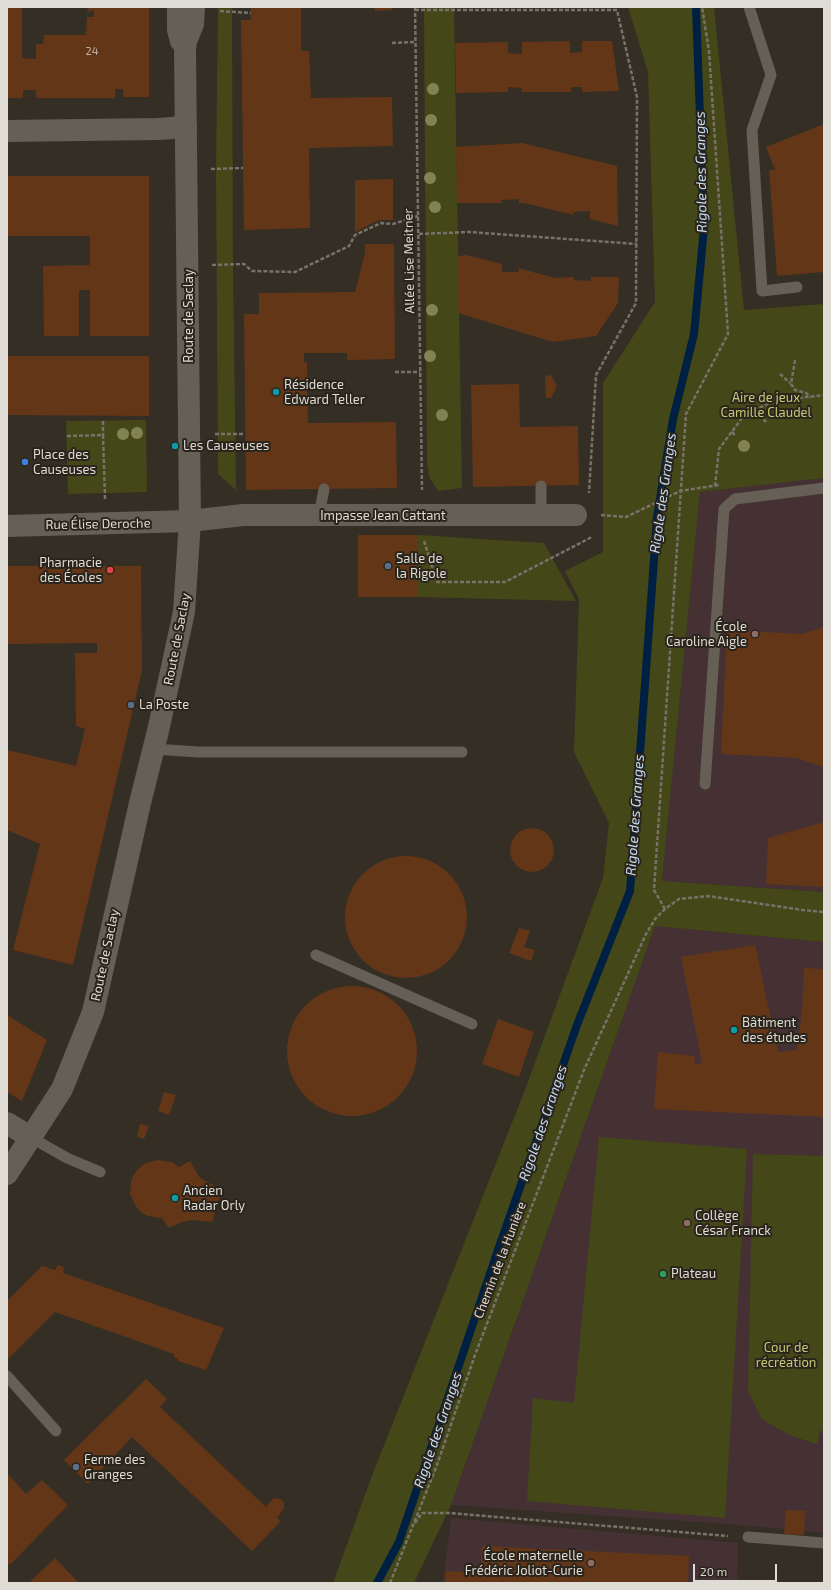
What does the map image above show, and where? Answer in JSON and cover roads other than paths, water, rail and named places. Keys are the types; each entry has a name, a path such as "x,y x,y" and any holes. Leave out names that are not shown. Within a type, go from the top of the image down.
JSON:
{"main road":[{"name":"Route de Saclay","path":"178,7 179,38 185,50"},
{"name":"Route de Saclay","path":"7,1174 62,1089 93,1012 184,612 188,573 190,521 188,204 185,50 186,41 193,24 194,7"},
{"path":"7,131 158,129 186,127"},
{"name":"Impasse Jean Cattant","path":"190,521 243,515 585,515"},
{"name":"Rue Élise Deroche","path":"7,526 190,521"},
{"path":"7,1123 30,1137"}],"lane":[{"path":"750,7 771,75 752,130 762,291 797,287"},
{"path":"541,486 541,515"},
{"path":"705,784 724,509 735,499 824,488"},
{"path":"319,516 324,489"},
{"path":"154,749 198,752 462,752"},
{"path":"316,955 472,1024"},
{"path":"30,1137 67,1158 100,1172"},
{"path":"7,1376 56,1431"},
{"path":"748,1538 824,1543"}],"waterway":[{"name":"Rigole des Granges","path":"377,1583 399,1542 499,1247 577,1025 630,891 657,518 673,419 694,334 704,228 696,7"}],"place":[{"name":"Résidence Edward Teller","path":"276,392"},
{"name":"Les Causeuses","path":"175,446"},
{"name":"Place des Causeuses","path":"25,462"},
{"name":"Salle de la Rigole","path":"388,566"},
{"name":"Pharmacie des Écoles","path":"110,570"},
{"name":"École Caroline Aigle","path":"755,634"},
{"name":"La Poste","path":"131,705"},
{"name":"Bâtiment des études","path":"734,1030"},
{"name":"Ancien Radar Orly","path":"175,1198"},
{"name":"Collège César Franck","path":"687,1223"},
{"name":"Plateau","path":"663,1274"},
{"name":"Ferme des Granges","path":"76,1467"},
{"name":"École maternelle Frédéric Joliot-Curie","path":"591,1563"}],"park label":[{"name":"Aire de jeux Camille Claudel","path":"766,406"},
{"name":"Cour de récréation","path":"786,1356"}]}
